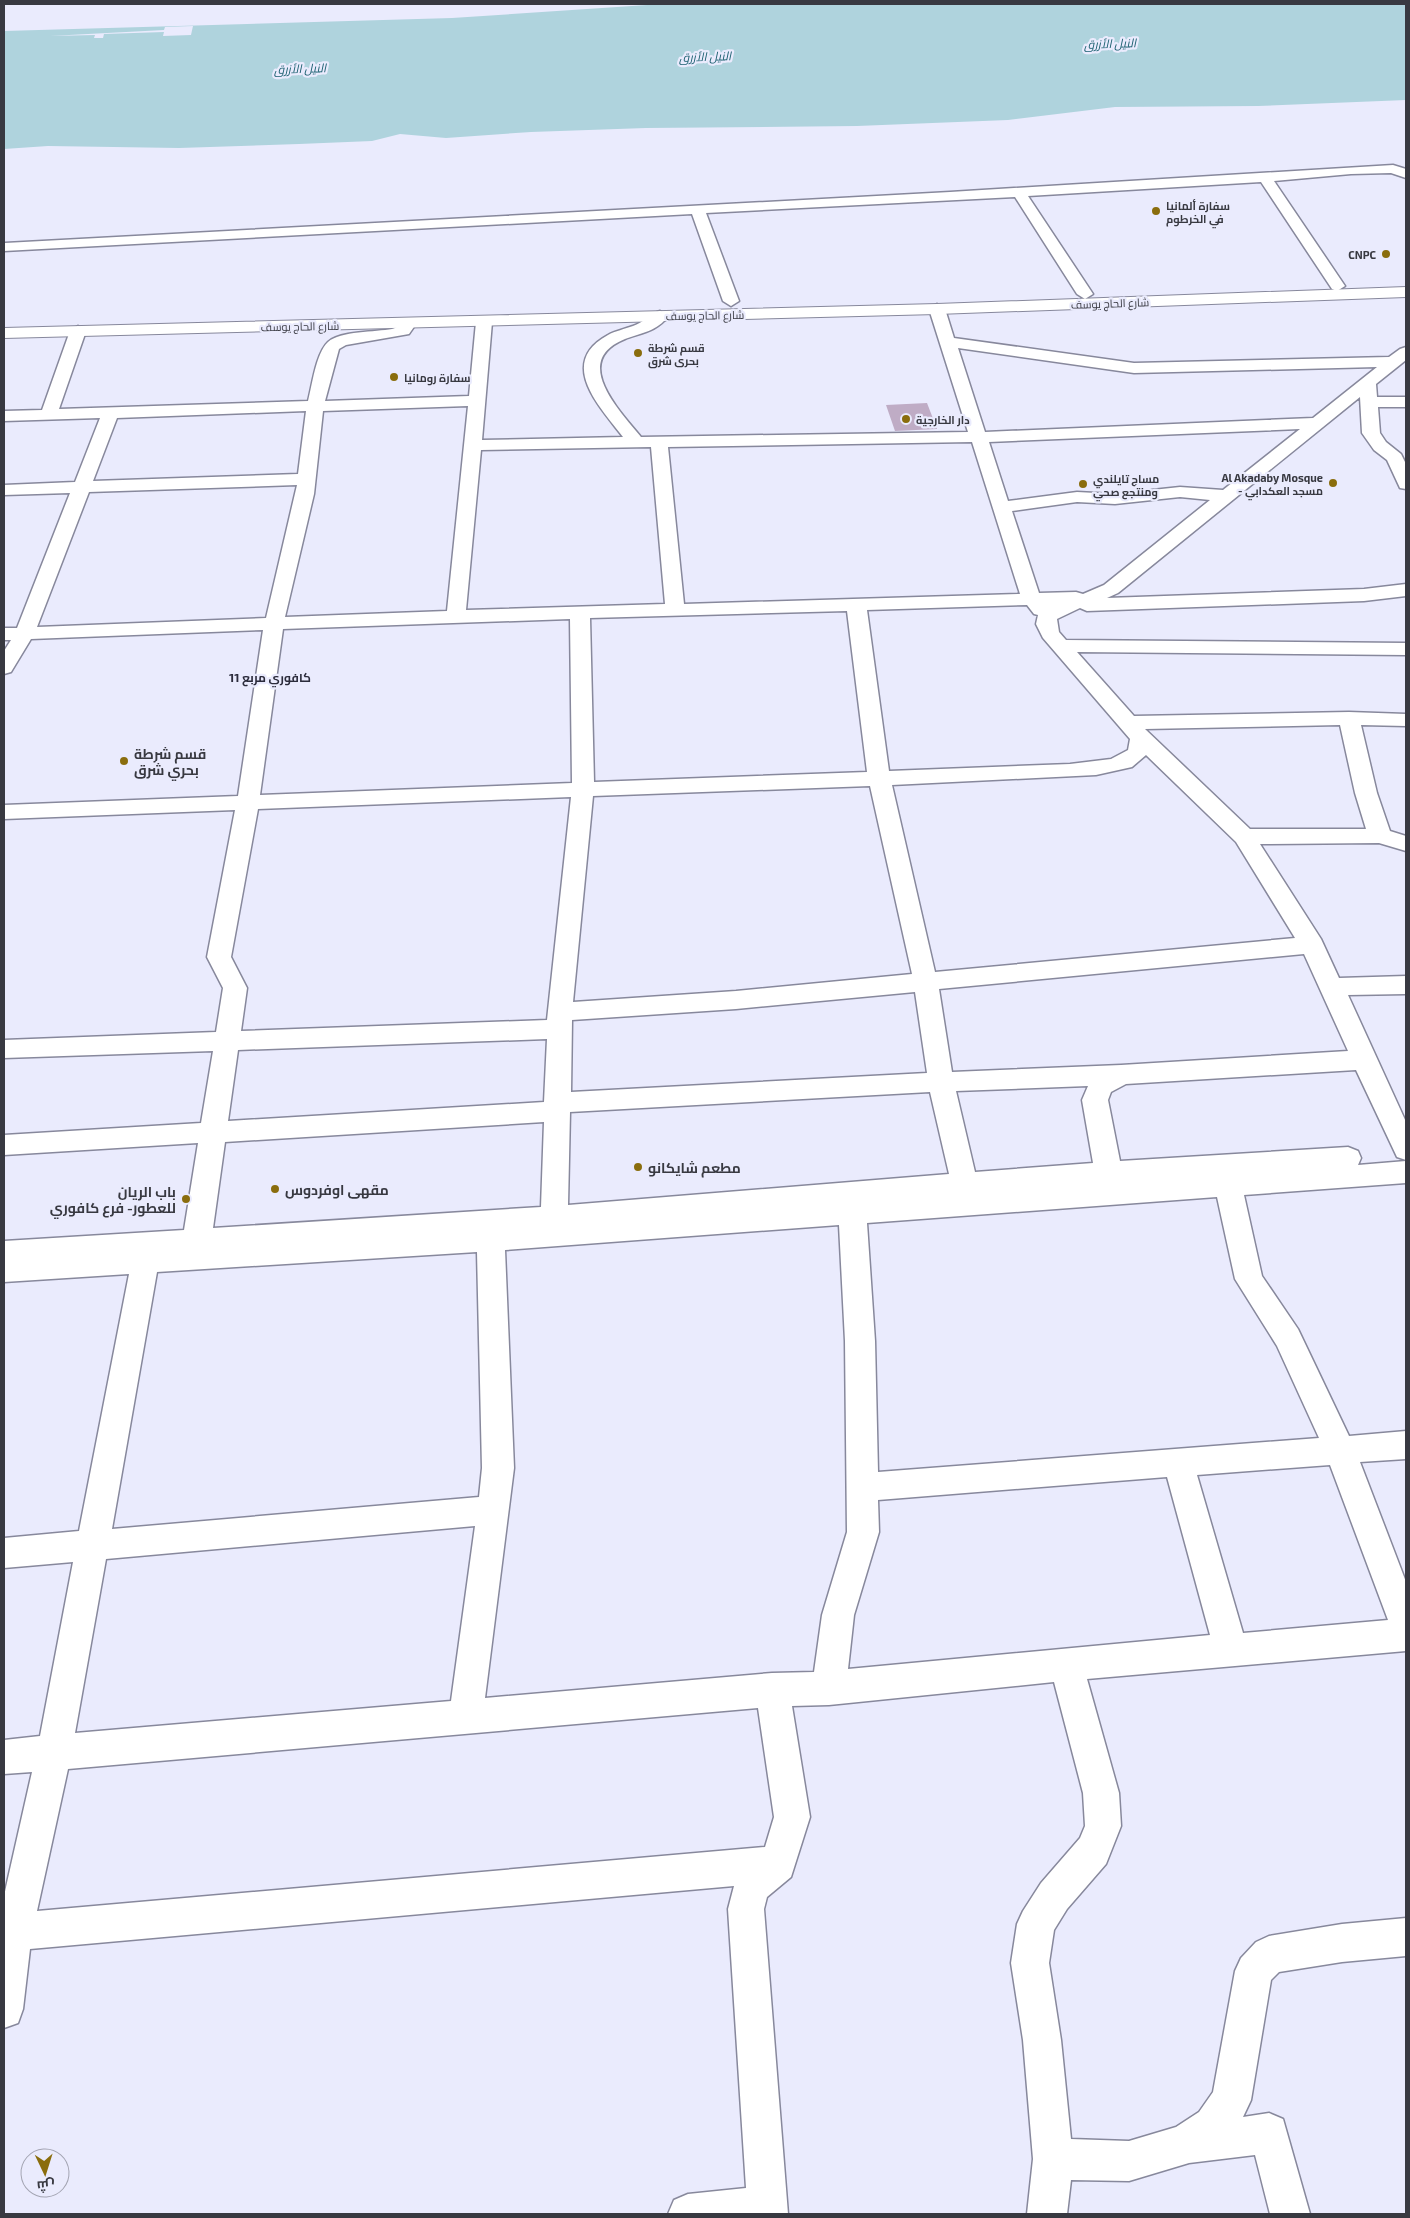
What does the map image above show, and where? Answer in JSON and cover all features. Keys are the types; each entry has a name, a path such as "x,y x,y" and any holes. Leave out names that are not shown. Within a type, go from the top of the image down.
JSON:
{"main road":[{"name":"شارع الحاج يوسف","path":"4,333 484,322 658,310 731,301 1085,294 1406,283"},
{"name":"شارع الحاج يوسف","path":"4,319 658,310 937,309 1406,292"}],"street":[{"path":"5,247 1019,192 1264,178 1393,168 1406,174"},
{"path":"1264,178 1337,286"},
{"path":"1019,192 1085,294"},
{"path":"698,210 731,301"},
{"path":"937,309 1030,598 1047,616 1048,629 1060,646 1135,730 1244,837 1312,945 1406,1150"},
{"path":"636,442 597,390 590,375 591,363 596,351 613,339 651,326 658,310"},
{"path":"456,617 484,322"},
{"path":"197,1239 235,988 219,957 248,802 274,624 305,494 315,406 328,354 333,346 342,342 398,333 408,324"},
{"path":"49,414 78,331"},
{"path":"948,342 1115,367 1134,368 1400,357"},
{"path":"1047,616 1066,606 1094,598 1111,589 1224,496 1320,423 1400,357"},
{"path":"1368,383 1371,433 1380,446 1401,458 1406,484"},
{"path":"4,416 476,401"},
{"path":"1368,402 1406,402"},
{"path":"4,668 24,634 111,412"},
{"path":"472,445 978,437 1320,423"},
{"path":"659,442 675,609"},
{"path":"4,490 306,479"},
{"path":"1001,507 1076,497 1115,499 1180,492 1224,496"},
{"path":"1066,606 1364,595 1406,590"},
{"path":"4,634 580,612 1030,598 1094,598"},
{"path":"856,604 879,778 925,980 941,1082 964,1185"},
{"path":"554,1217 560,1021 583,790 580,612"},
{"path":"1060,646 1406,649"},
{"path":"1135,730 1348,718 1406,720"},
{"path":"1348,718 1366,793 1380,836"},
{"path":"4,812 1102,768 1126,761 1137,753 1135,730"},
{"path":"1244,837 1380,836 1406,844"},
{"path":"4,1049 226,1041 560,1021 925,980 1312,945"},
{"path":"1332,987 1406,985"},
{"path":"4,1145 212,1133 558,1107 941,1082 1122,1075 1366,1060"},
{"path":"1108,1171 1095,1100 1101,1086 1122,1075"},
{"path":"4,1270 147,1252 197,1239 554,1217 964,1185 1108,1171 1406,1156"},
{"path":"4,1252 147,1252 491,1240 1406,1172"},
{"path":"1228,1185 1249,1279 1288,1338 1340,1450 1406,1624"},
{"path":"829,1688 838,1615 863,1532 860,1341 852,1212"},
{"path":"466,1717 498,1468 491,1240"},
{"path":"4,2009 14,1932 54,1752 147,1252"},
{"path":"863,1486 1406,1445"},
{"path":"1178,1462 1231,1650"},
{"path":"4,1553 92,1547 494,1510"},
{"path":"4,1757 772,1690 829,1688 1066,1664 1406,1635"},
{"path":"1047,2214 1053,2159 1042,2040 1030,1964 1031,1954 1036,1924 1054,1896 1093,1850 1103,1826 1101,1793 1066,1664"},
{"path":"688,2214 768,2210 746,1909 748,1897 754,1884 778,1864 792,1817 790,1792 772,1690"},
{"path":"14,1932 778,1864"},
{"path":"1186,2144 1213,2126 1231,2100 1254,1972 1270,1955 1342,1943 1406,1937"},
{"path":"1053,2159 1129,2161 1186,2144 1269,2133 1290,2214"}],"water":[{"name":"النيل الأزرق","path":"662,4 1406,4 1406,100 1258,106 1115,107 1008,120 857,126 646,128 531,132 446,138 400,134 372,141 299,144 179,148 48,146 4,149 4,31 452,18"}],"pier":[{"path":"193,26 191,35 163,36 164,32 104,34 103,38 94,38 95,35 50,36 164,30 165,27"}],"building":[{"name":"دار الخارجية","path":"927,403 937,429 895,431 886,405"}],"place":[{"name":"سفارة ألمانيا في الخرطوم","path":"1156,211"},
{"name":"CNPC","path":"1386,254"},
{"name":"قسم شرطة بحرى شرق","path":"638,353"},
{"name":"سفارة رومانيا","path":"394,377"},
{"name":"دار الخارجية","path":"906,419"},
{"name":"Al Akadaby Mosque - مسجد العكدابي","path":"1333,483"},
{"name":"مساج تايلندي ومنتجع صحي","path":"1083,484"},
{"name":"قسم شرطة بحري شرق","path":"124,761"},
{"name":"مطعم شايكانو","path":"638,1167"},
{"name":"مقهى اوفردوس","path":"275,1189"},
{"name":"باب الريان للعطور- فرع كافوري","path":"186,1199"}],"district":[{"name":"كافوري مربع 11","path":"270,677"}]}
